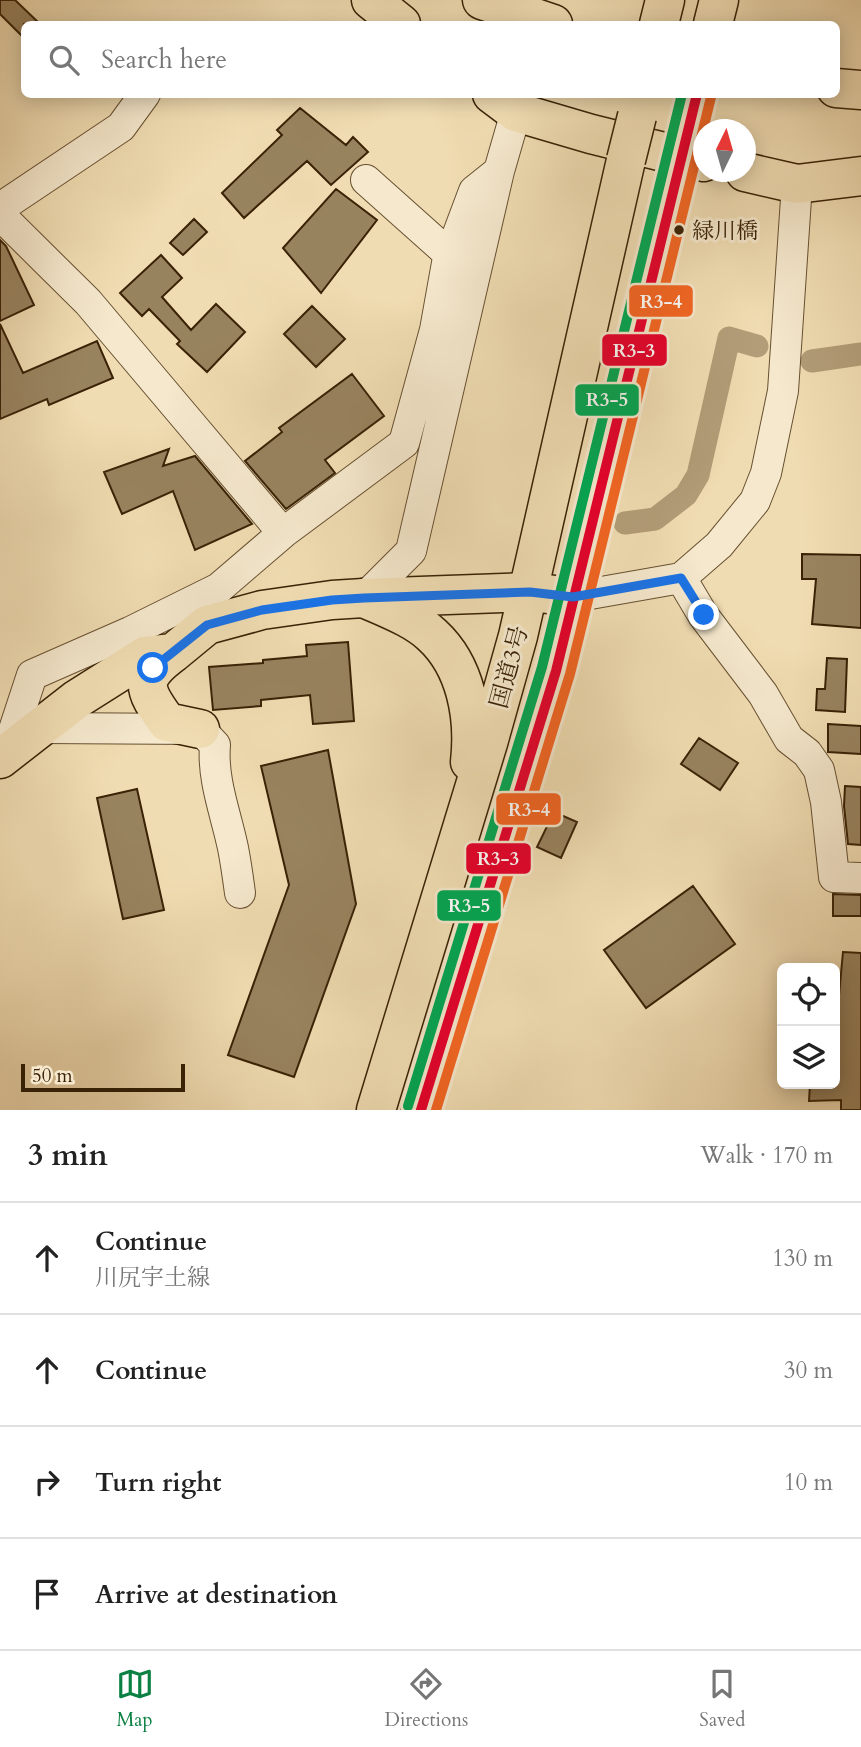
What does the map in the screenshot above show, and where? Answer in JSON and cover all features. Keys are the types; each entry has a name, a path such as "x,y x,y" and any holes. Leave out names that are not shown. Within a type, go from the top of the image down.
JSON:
{"main road":[{"path":"370,0 397,21"},
{"path":"482,0 544,21"},
{"path":"660,21 665,0"},
{"path":"714,21 719,0"},
{"path":"840,88 861,90"},
{"path":"504,103 590,134 692,139"},
{"name":"国道3号","path":"376,1110 492,732 530,592 639,105"},
{"name":"国道3号","path":"421,1110 556,671 692,139"},
{"path":"756,175 797,184 861,176"},
{"path":"200,729 167,722 149,698 148,678 153,668 207,625 262,610 332,600 530,592 573,597"},
{"path":"364,598 430,633 447,651 457,670 469,703 472,746 462,826"},
{"path":"3,757 77,699 145,656 173,653"}],"street":[{"path":"0,208 121,127 142,98"},
{"path":"364,598 411,551 499,171 504,103"},
{"path":"3,757 32,675 131,632 219,588 283,533 404,443 435,330 450,255 474,191 499,171"},
{"path":"366,180 450,255"},
{"path":"573,597 681,578 719,545 755,501 766,473 783,391 797,184"},
{"path":"0,215 88,302 283,533"},
{"path":"681,578 704,615 763,694 789,739 807,753 819,770 826,802 834,877 861,878"},
{"path":"40,728 200,729 215,745 214,759 240,893"}],"building":[{"path":"0,0 15,0 37,21 21,21 21,35 0,14"},
{"path":"300,108 346,145 353,137 368,152 331,185 307,161 244,218 222,193 282,135 277,130"},
{"path":"336,189 377,220 321,293 283,248"},
{"path":"194,219 207,232 183,255 170,243"},
{"path":"0,240 6,246 34,305 0,321"},
{"path":"161,255 182,278 162,297 191,330 216,304 245,332 207,372 177,344 180,341 149,309 142,316 120,293"},
{"path":"312,306 345,339 316,367 284,334"},
{"path":"0,324 23,373 97,341 113,378 49,405 47,399 0,419"},
{"path":"352,374 384,416 325,460 335,473 286,509 245,461 282,432 279,428"},
{"path":"169,449 163,466 195,456 252,524 195,550 173,491 122,514 104,472"},
{"path":"802,554 861,555 861,628 812,624 816,579 802,579"},
{"path":"348,642 354,721 313,724 310,695 261,700 261,706 213,710 209,667 307,656 306,645"},
{"path":"827,658 847,659 845,712 816,710 817,689 825,689"},
{"path":"828,724 861,726 861,754 828,752"},
{"path":"699,738 738,763 720,790 681,764"},
{"path":"328,750 356,904 294,1077 228,1055 289,885 261,766"},
{"path":"845,786 861,787 861,845 848,844"},
{"path":"137,789 164,910 123,919 97,798"},
{"path":"554,812 577,822 561,858 537,847"},
{"path":"693,886 735,944 646,1008 604,950"},
{"path":"833,894 861,895 861,916 833,916"},
{"path":"843,952 861,953 861,1110 841,1110 841,1100 809,1101 810,1089 840,1089 840,984"}],"waterway":[{"path":"625,523 655,519 686,495 698,475 729,338 757,346"},
{"path":"812,361 861,354"}],"transit line":[{"name":"R3-5","path":"408,1106 542,667 681,98"},
{"name":"R3-3","path":"421,1110 556,671 696,98"},
{"name":"R3-4","path":"436,1110 570,674 711,98"}],"place":[{"name":"緑川橋","path":"679,230"}],"route":[{"path":"153,668 207,625 262,610 332,600 530,592 573,597 681,578 704,615"}]}
